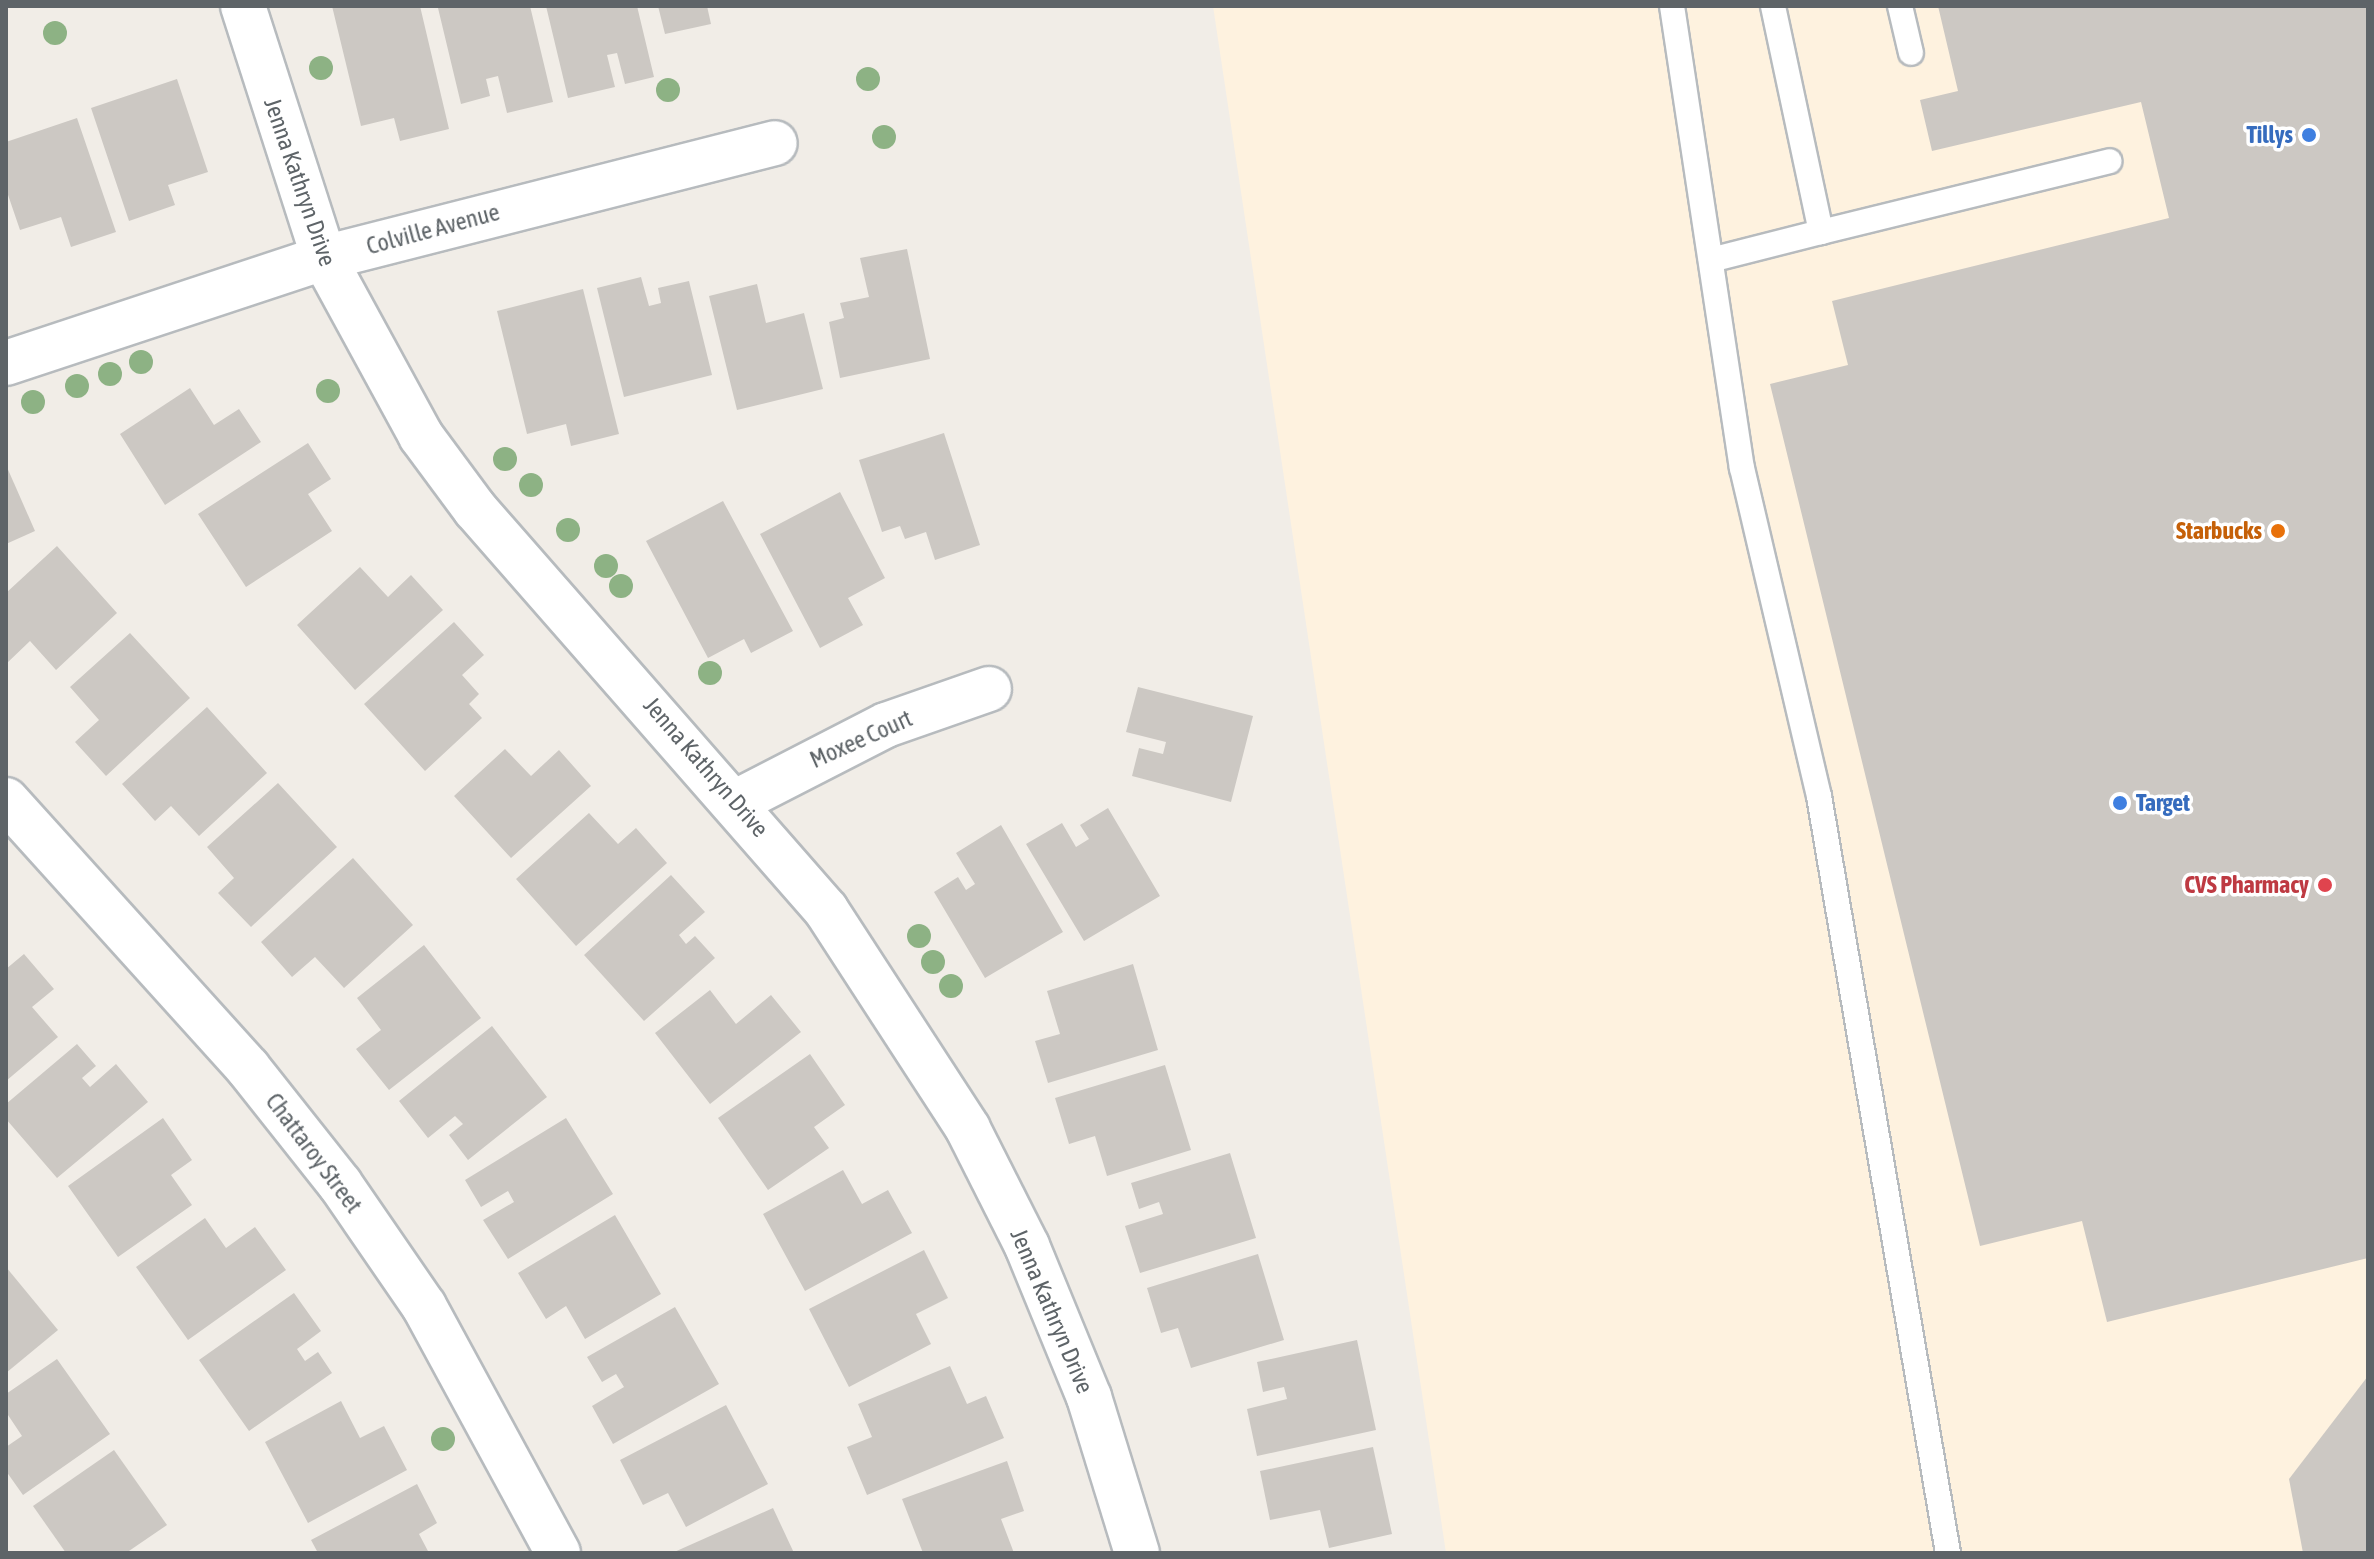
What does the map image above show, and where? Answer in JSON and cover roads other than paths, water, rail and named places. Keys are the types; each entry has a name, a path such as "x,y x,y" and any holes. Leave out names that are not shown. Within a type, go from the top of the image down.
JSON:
{"street":[{"name":"Jenna Kathryn Drive","path":"243,6 324,258 373,359 475,509 738,801 826,910 968,1129 1027,1246 1089,1397 1137,1553"},
{"name":"Colville Avenue","path":"6,363 324,258 775,143"},
{"name":"Moxee Court","path":"738,801 886,725 989,689"},
{"name":"Chattaroy Street","path":"6,800 248,1068 340,1184 446,1344 558,1553"}],"lane":[{"path":"1672,6 1742,468 1819,796 1948,1553"},
{"path":"1773,6 1821,232"},
{"path":"1900,6 1911,53"},
{"path":"1711,260 2109,161"}],"place":[{"name":"Tillys","path":"2309,135"},
{"name":"Starbucks","path":"2278,531"},
{"name":"Target","path":"2120,803"},
{"name":"CVS Pharmacy","path":"2325,885"}]}
